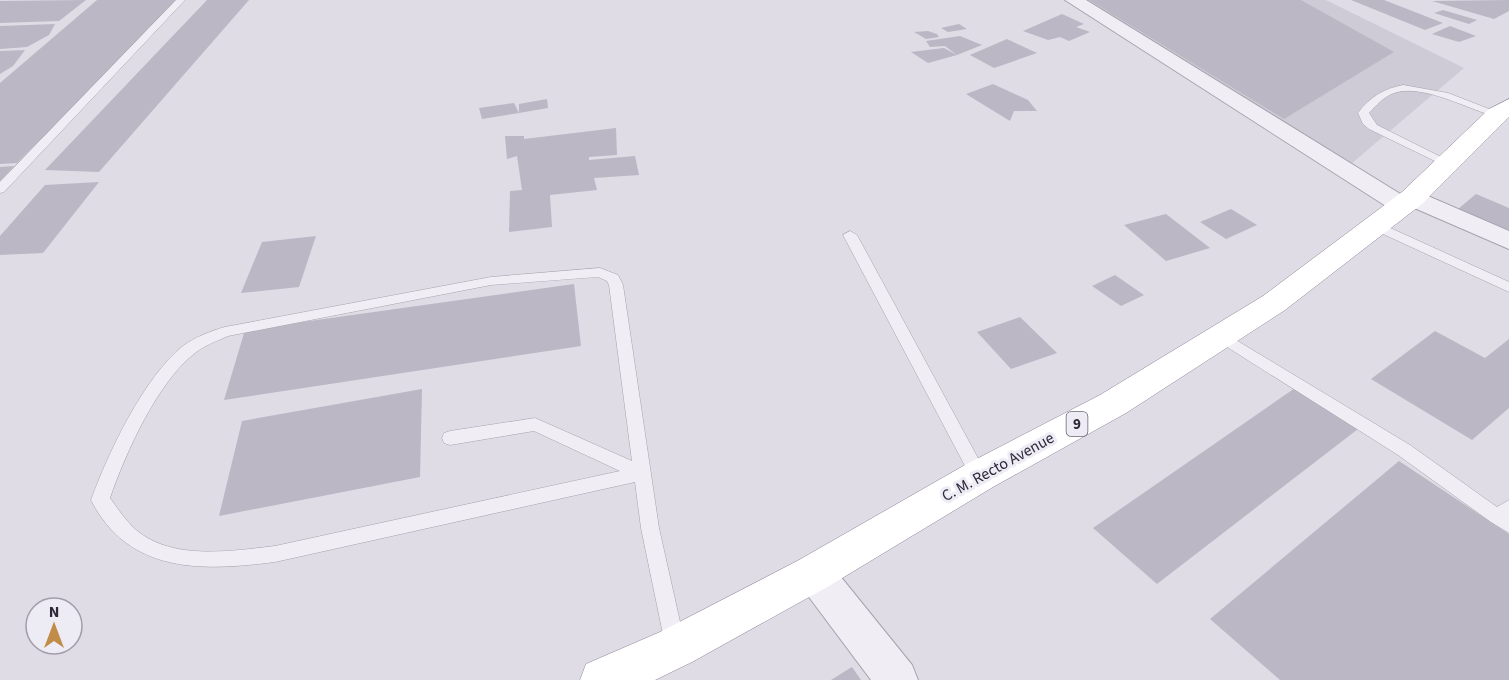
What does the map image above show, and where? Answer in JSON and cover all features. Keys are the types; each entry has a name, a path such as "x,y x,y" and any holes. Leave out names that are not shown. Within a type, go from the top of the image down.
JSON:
{"highway":[{"name":"C. M. Recto Avenue","path":"603,680 676,647 814,573 979,476 1113,404 1274,303 1396,209 1503,110"}],"street":[{"path":"1074,0 1396,209 1509,241"},
{"path":"814,573 897,680"}],"lane":[{"path":"0,189 181,0"},
{"path":"1447,163 1373,127 1367,122 1363,113 1380,96 1393,89 1406,88 1503,110"},
{"path":"1396,209 1509,287"},
{"path":"850,235 979,476"},
{"path":"642,473 275,554 213,560 159,552 150,548 133,538 100,500 106,480 165,377 185,353 209,339 225,332 491,281 600,272 613,278 616,285 650,528 676,647"},
{"path":"1221,336 1505,516"},
{"path":"450,438 535,424 642,473"}],"shaded area":[{"path":"1082,0 1326,0 1464,68 1351,164"}],"building":[{"path":"86,0 59,21 0,23 0,1"},
{"path":"97,0 178,0 17,163 0,164 0,83"},
{"path":"207,0 249,0 99,172 45,170"},
{"path":"1089,0 1301,0 1394,52 1284,119"},
{"path":"1351,0 1384,0 1443,23 1425,30"},
{"path":"1509,0 1509,11 1494,19 1432,1"},
{"path":"1443,10 1477,20 1469,24 1434,13"},
{"path":"1062,14 1084,24 1076,27 1090,32 1069,41 1060,37 1048,40 1023,31"},
{"path":"55,24 49,35 27,47 0,49 0,26"},
{"path":"959,24 967,29 948,32 941,28"},
{"path":"1450,26 1476,36 1459,42 1432,34"},
{"path":"928,31 939,37 926,39 914,32"},
{"path":"960,36 982,45 957,55 945,46 930,47 926,41"},
{"path":"1007,39 1037,53 994,68 970,55"},
{"path":"944,48 957,55 928,63 911,52"},
{"path":"25,50 13,66 0,74 0,51"},
{"path":"993,84 1028,100 1037,111 1014,111 1010,121 966,94"},
{"path":"547,99 548,108 519,113 519,104"},
{"path":"514,103 519,113 482,119 479,108"},
{"path":"616,128 617,155 589,157 589,160 635,156 639,175 594,178 597,190 550,195 552,227 509,232 510,191 522,190 517,156 507,159 505,136 524,136 524,139"},
{"path":"14,166 0,181 0,167"},
{"path":"99,182 43,253 0,255 0,236 45,185"},
{"path":"1476,194 1509,208 1509,231 1458,209"},
{"path":"1231,209 1257,225 1226,239 1200,222"},
{"path":"1166,214 1210,248 1166,261 1124,225"},
{"path":"316,236 299,287 241,293 262,242"},
{"path":"1115,275 1144,295 1121,306 1092,286"},
{"path":"574,284 581,346 224,400 245,330"},
{"path":"1020,317 1057,353 1011,369 977,332"},
{"path":"1435,331 1485,358 1509,339 1509,408 1472,440 1371,379"},
{"path":"1295,388 1358,429 1157,584 1093,528"},
{"path":"422,389 420,477 219,516 242,421"},
{"path":"1399,461 1509,534 1509,680 1280,680 1210,619"},
{"path":"852,667 861,680 831,680"}]}
